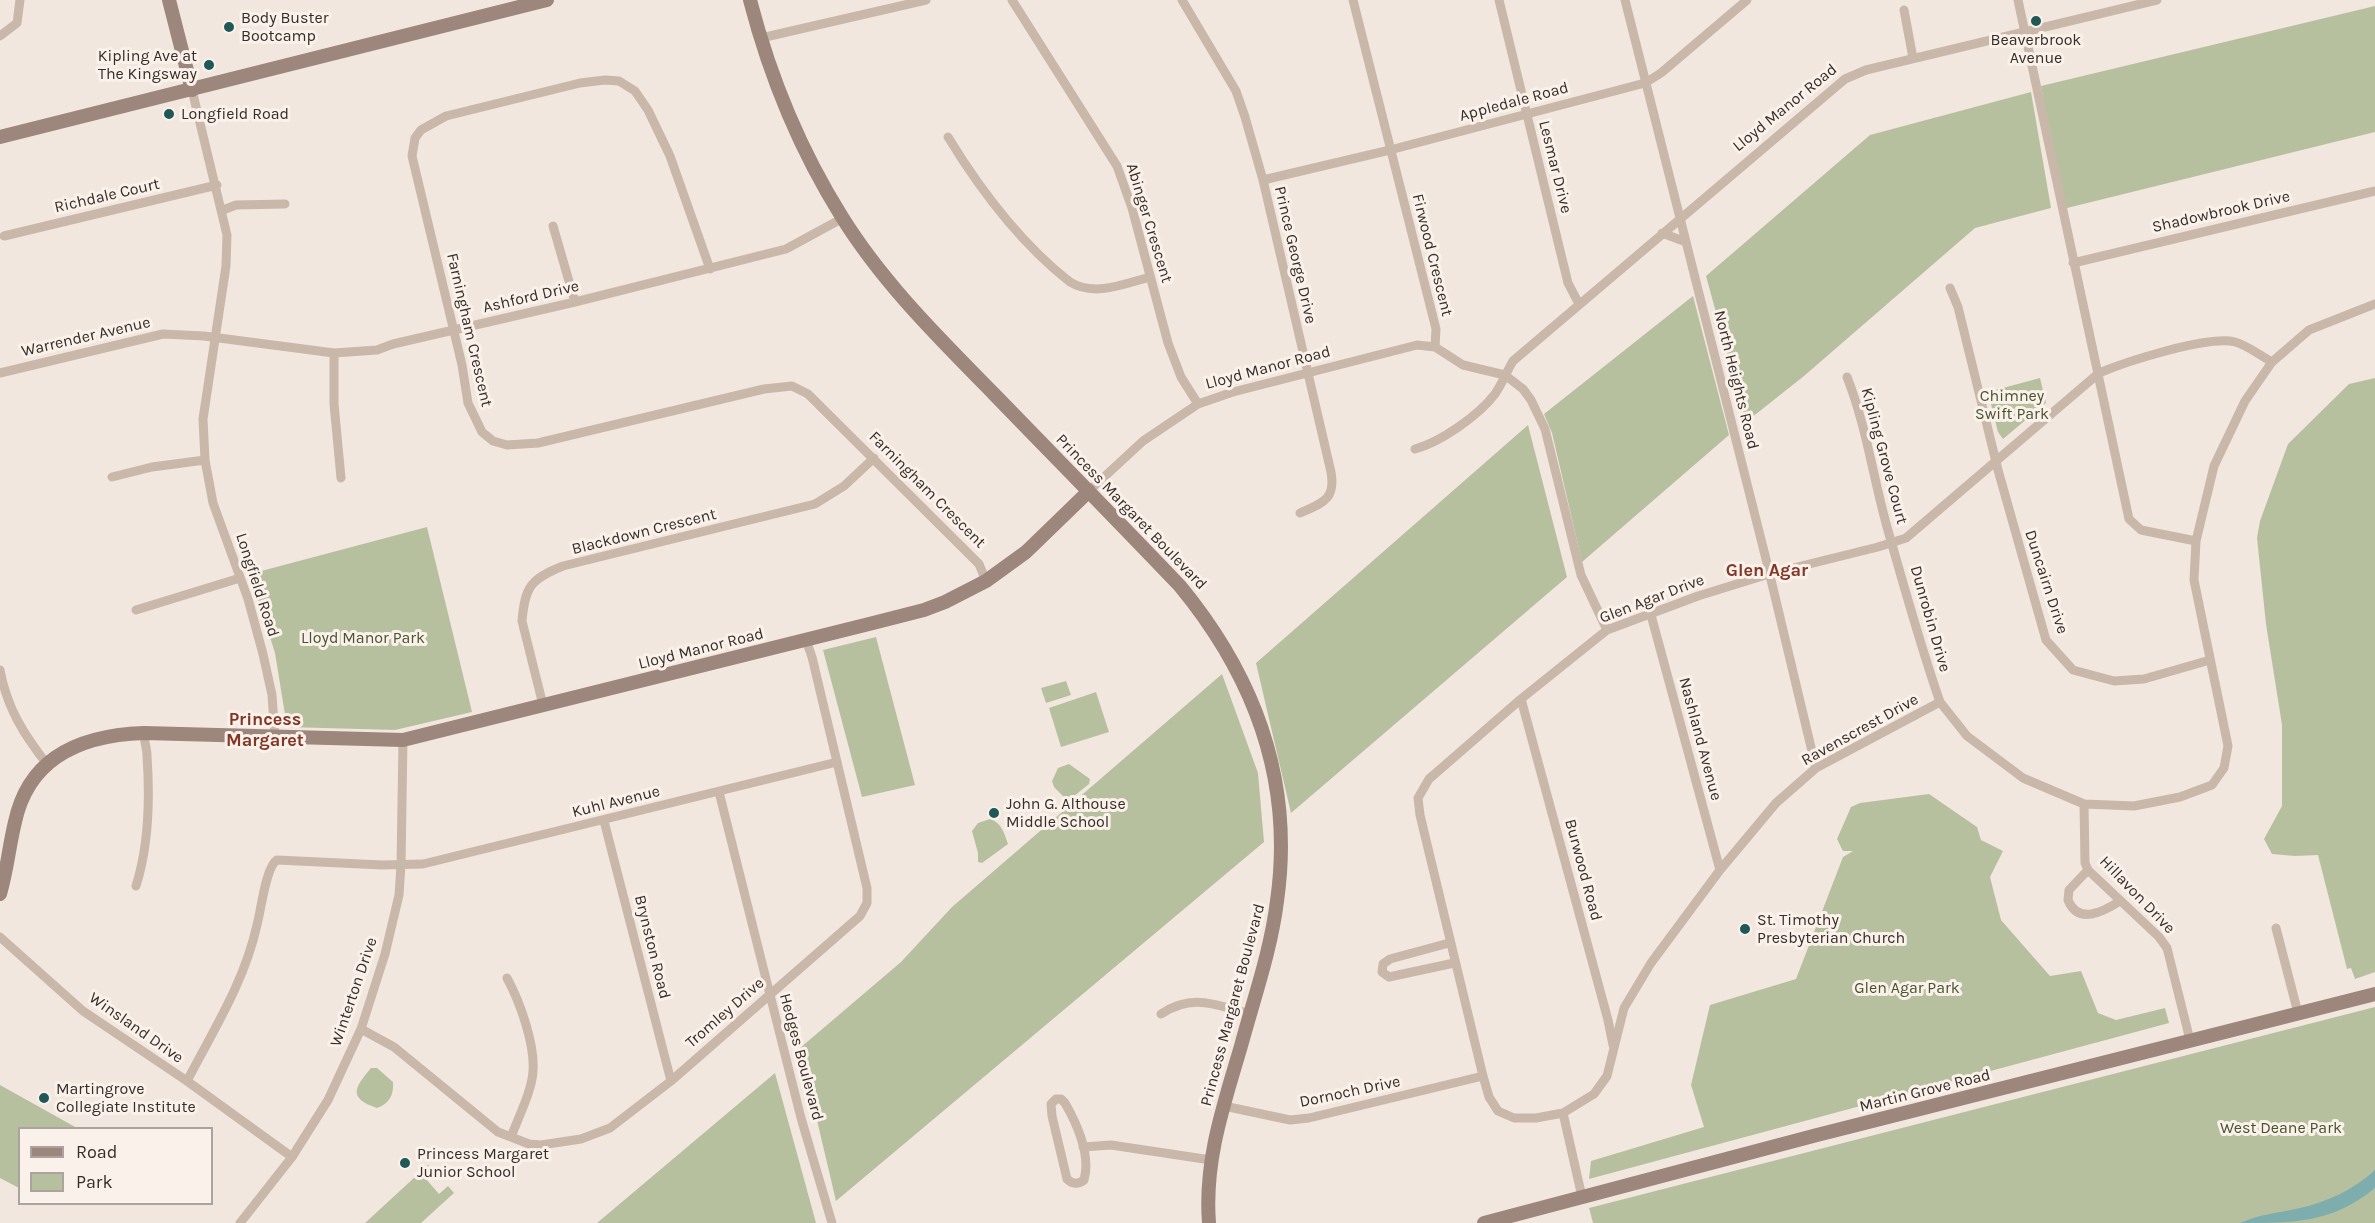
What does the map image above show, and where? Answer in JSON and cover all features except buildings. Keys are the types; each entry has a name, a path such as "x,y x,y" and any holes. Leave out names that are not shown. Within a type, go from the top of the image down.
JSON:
{"street":[{"path":"0,36 17,23 20,0"},
{"path":"169,0 192,90"},
{"path":"0,137 547,0"},
{"name":"Princess Margaret Boulevard","path":"750,0 761,38 792,122 843,218 882,271 930,328 1180,585 1232,658 1252,701 1265,738 1274,776 1281,845 1280,879 1270,940 1211,1160 1209,1223"},
{"path":"761,38 926,0"},
{"name":"Abinger Crescent","path":"1012,0 1118,166 1132,208 1173,359 1198,404"},
{"name":"Prince George Drive","path":"1182,0 1236,91 1263,180 1333,483 1329,496 1323,503 1300,513"},
{"name":"Firwood Crescent","path":"1353,0 1436,329 1435,347"},
{"name":"Lesmar Drive","path":"1499,0 1568,283 1579,304"},
{"name":"North Heights Road","path":"1625,0 1816,768"},
{"name":"Appledale Road","path":"1263,180 1390,150 1645,83 1661,73 1747,0"},
{"path":"2018,0 2129,519 2141,530 2196,541"},
{"name":"Lloyd Manor Road","path":"1415,450 1444,438 1489,400 1513,361 1840,82 1866,70 2157,0"},
{"path":"1904,10 1913,58"},
{"name":"Farningham Crescent","path":"710,269 670,156 642,100 634,91 619,81 605,80 569,86 446,116 421,130 415,138 412,156 454,330 468,403 482,432 493,441 507,445 530,444 764,389 792,386 817,402 874,458 979,564 986,580"},
{"name":"Longfield Road","path":"192,90 223,210 228,245 203,419 205,460 213,502 240,578 263,654 272,695 275,738"},
{"path":"948,137 980,186 1020,236 1070,282 1078,287 1102,289 1150,278"},
{"name":"Richdale Court","path":"4,236 217,185"},
{"name":"Shadowbrook Drive","path":"2073,263 2375,191"},
{"path":"223,210 236,205 285,204"},
{"name":"Ashford Drive","path":"215,339 334,353 377,350 786,249 843,218"},
{"path":"553,226 575,302"},
{"path":"1662,233 1686,242"},
{"name":"Duncairn Drive","path":"1950,288 1958,307 1996,463 2046,640 2073,670 2114,681 2144,679 2210,660"},
{"name":"Ravenscrest Drive","path":"1563,1113 1594,1094 1607,1076 1624,1008 1651,963 1720,870 1776,803 1816,768 1940,702 1967,736 2022,778 2084,804 2134,806 2180,797 2212,784 2224,768 2228,746 2194,580 2196,541 2214,466 2245,401 2272,362 2309,330 2375,304"},
{"name":"Warrender Avenue","path":"0,373 164,334 215,339"},
{"name":"Glen Agar Drive","path":"1563,1113 1536,1118 1514,1118 1498,1111 1489,1097 1449,943 1420,815 1419,798 1429,779 1521,699 1607,630 1698,596 1769,574 1892,543 1912,533 2099,373 2122,363 2214,340 2236,342 2272,362"},
{"name":"Lloyd Manor Road","path":"0,894 19,807 31,782 47,764 62,752 80,744 118,735 144,734 403,740 924,610 986,580 1026,552 1143,441 1198,404 1233,392 1417,345 1435,347"},
{"path":"1435,347 1464,365 1504,375 1523,390 1545,429 1581,575 1607,630"},
{"path":"334,353 334,404 341,478"},
{"name":"Kipling Grove Court","path":"1847,377 1855,398 1892,543"},
{"name":"Blackdown Crescent","path":"543,705 522,621 523,608 531,585 540,575 563,566 815,504 844,486 874,458"},
{"path":"112,477 152,467 205,460"},
{"name":"Dunrobin Drive","path":"1892,543 1925,659 1940,702"},
{"path":"136,610 240,578"},
{"name":"Nashland Avenue","path":"1651,615 1720,870"},
{"name":"Tromley Drive","path":"361,1029 394,1047 498,1132 529,1144 541,1145 593,1136 617,1123 671,1081 865,910 867,888 806,640"},
{"path":"0,670 4,692 13,715 22,732 47,764"},
{"name":"Burwood Road","path":"1521,699 1608,1020 1614,1051"},
{"path":"136,886 144,862 148,792 144,734"},
{"name":"Winterton Drive","path":"240,1223 292,1156 328,1100 361,1029 385,954 399,895 403,740"},
{"name":"Kuhl Avenue","path":"186,1081 237,988 254,940 266,891 268,869 272,863 282,859 304,862 423,864 837,762"},
{"name":"Hedges Boulevard","path":"719,792 801,1118 832,1223"},
{"name":"Hillavon Drive","path":"2084,804 2084,854 2088,870 2159,937 2167,948 2190,1040"},
{"name":"Brynston Road","path":"604,821 671,1081"},
{"path":"2088,870 2069,890 2068,900 2074,909 2083,915 2091,915 2108,909 2120,901"},
{"path":"2276,928 2298,1013"},
{"name":"Winsland Drive","path":"0,937 83,1011 292,1156"},
{"path":"1449,943 1390,959 1383,963 1382,972 1389,977 1454,963"},
{"path":"507,978 514,991 528,1036 533,1073 511,1137"},
{"name":"Martin Grove Road","path":"1484,1223 1523,1218 1582,1197 2375,994"},
{"path":"1161,1014 1176,1005 1196,1001 1250,1014"},
{"name":"Dornoch Drive","path":"1224,1106 1290,1120 1309,1119 1482,1076"},
{"path":"1056,1099 1065,1102 1083,1147 1086,1167 1084,1180 1072,1183 1067,1179 1052,1116 1051,1104 1056,1099"},
{"path":"1563,1113 1582,1197"},
{"path":"1083,1147 1111,1145 1211,1160"}],"green space":[{"path":"2375,6 2375,132 2063,209 2041,86"},
{"path":"2031,92 2051,208 1975,228 1804,376 1746,422 1706,276 1870,135"},
{"path":"1693,296 1729,435 1582,562 1552,433 1544,414"},
{"name":"Chimney Swift Park","path":"2040,378 2046,403 2003,439 1998,432 1988,392"},
{"path":"2375,378 2375,972 2355,979 2351,968 2347,969 2318,855 2272,854 2264,839 2282,806 2282,725 2266,624 2257,538 2260,521 2288,444 2349,384"},
{"path":"1528,425 1567,577 1291,813 1256,663"},
{"name":"Lloyd Manor Park","path":"427,527 472,712 395,730 287,727 275,653 250,574"},
{"path":"876,637 915,785 862,797 823,650"},
{"path":"1222,674 1258,773 1264,842 836,1201 800,1048 901,962 952,907"},
{"path":"1066,681 1071,695 1046,703 1041,688"},
{"path":"1096,692 1109,732 1061,747 1049,708"},
{"path":"1069,764 1090,779 1089,784 1068,801 1054,787 1052,781 1058,768"},
{"name":"Glen Agar Park","path":"1929,794 1977,827 1981,840 2003,851 1990,877 2001,920 2050,976 2081,971 2098,1013 2116,1020 2165,1008 2169,1023 1589,1179 1591,1161 1704,1127 1691,1085 1710,1005 1796,979 1843,857 1853,851 1843,851 1837,839 1851,807 1860,803"},
{"path":"990,819 1000,826 1008,844 982,863 978,862 972,831 978,823"},
{"name":"West Deane Park","path":"2375,1007 2375,1223 1593,1223 1589,1208"},
{"path":"371,1068 377,1068 393,1082 390,1098 377,1108 361,1100 357,1091"},
{"path":"775,1073 816,1223 597,1223"},
{"path":"0,1085 75,1127 18,1127 18,1187 0,1178"},
{"path":"428,1165 433,1171 426,1179 439,1194 448,1186 454,1193 421,1223 365,1223"}],"water":[{"path":"2375,1170 2375,1188 2344,1208 2312,1219 2240,1223 2330,1198 2350,1189"}],"place":[{"name":"Beaverbrook Avenue","path":"2036,21"},
{"name":"Body Buster Bootcamp","path":"229,27"},
{"name":"Kipling Ave at The Kingsway","path":"209,65"},
{"name":"Longfield Road","path":"169,114"},
{"name":"John G. Althouse Middle School","path":"994,813"},
{"name":"St. Timothy Presbyterian Church","path":"1745,929"},
{"name":"Martingrove Collegiate Institute","path":"44,1098"},
{"name":"Princess Margaret Junior School","path":"405,1163"}],"district":[{"name":"Glen Agar","path":"1767,571"},
{"name":"Princess Margaret","path":"265,730"}]}
